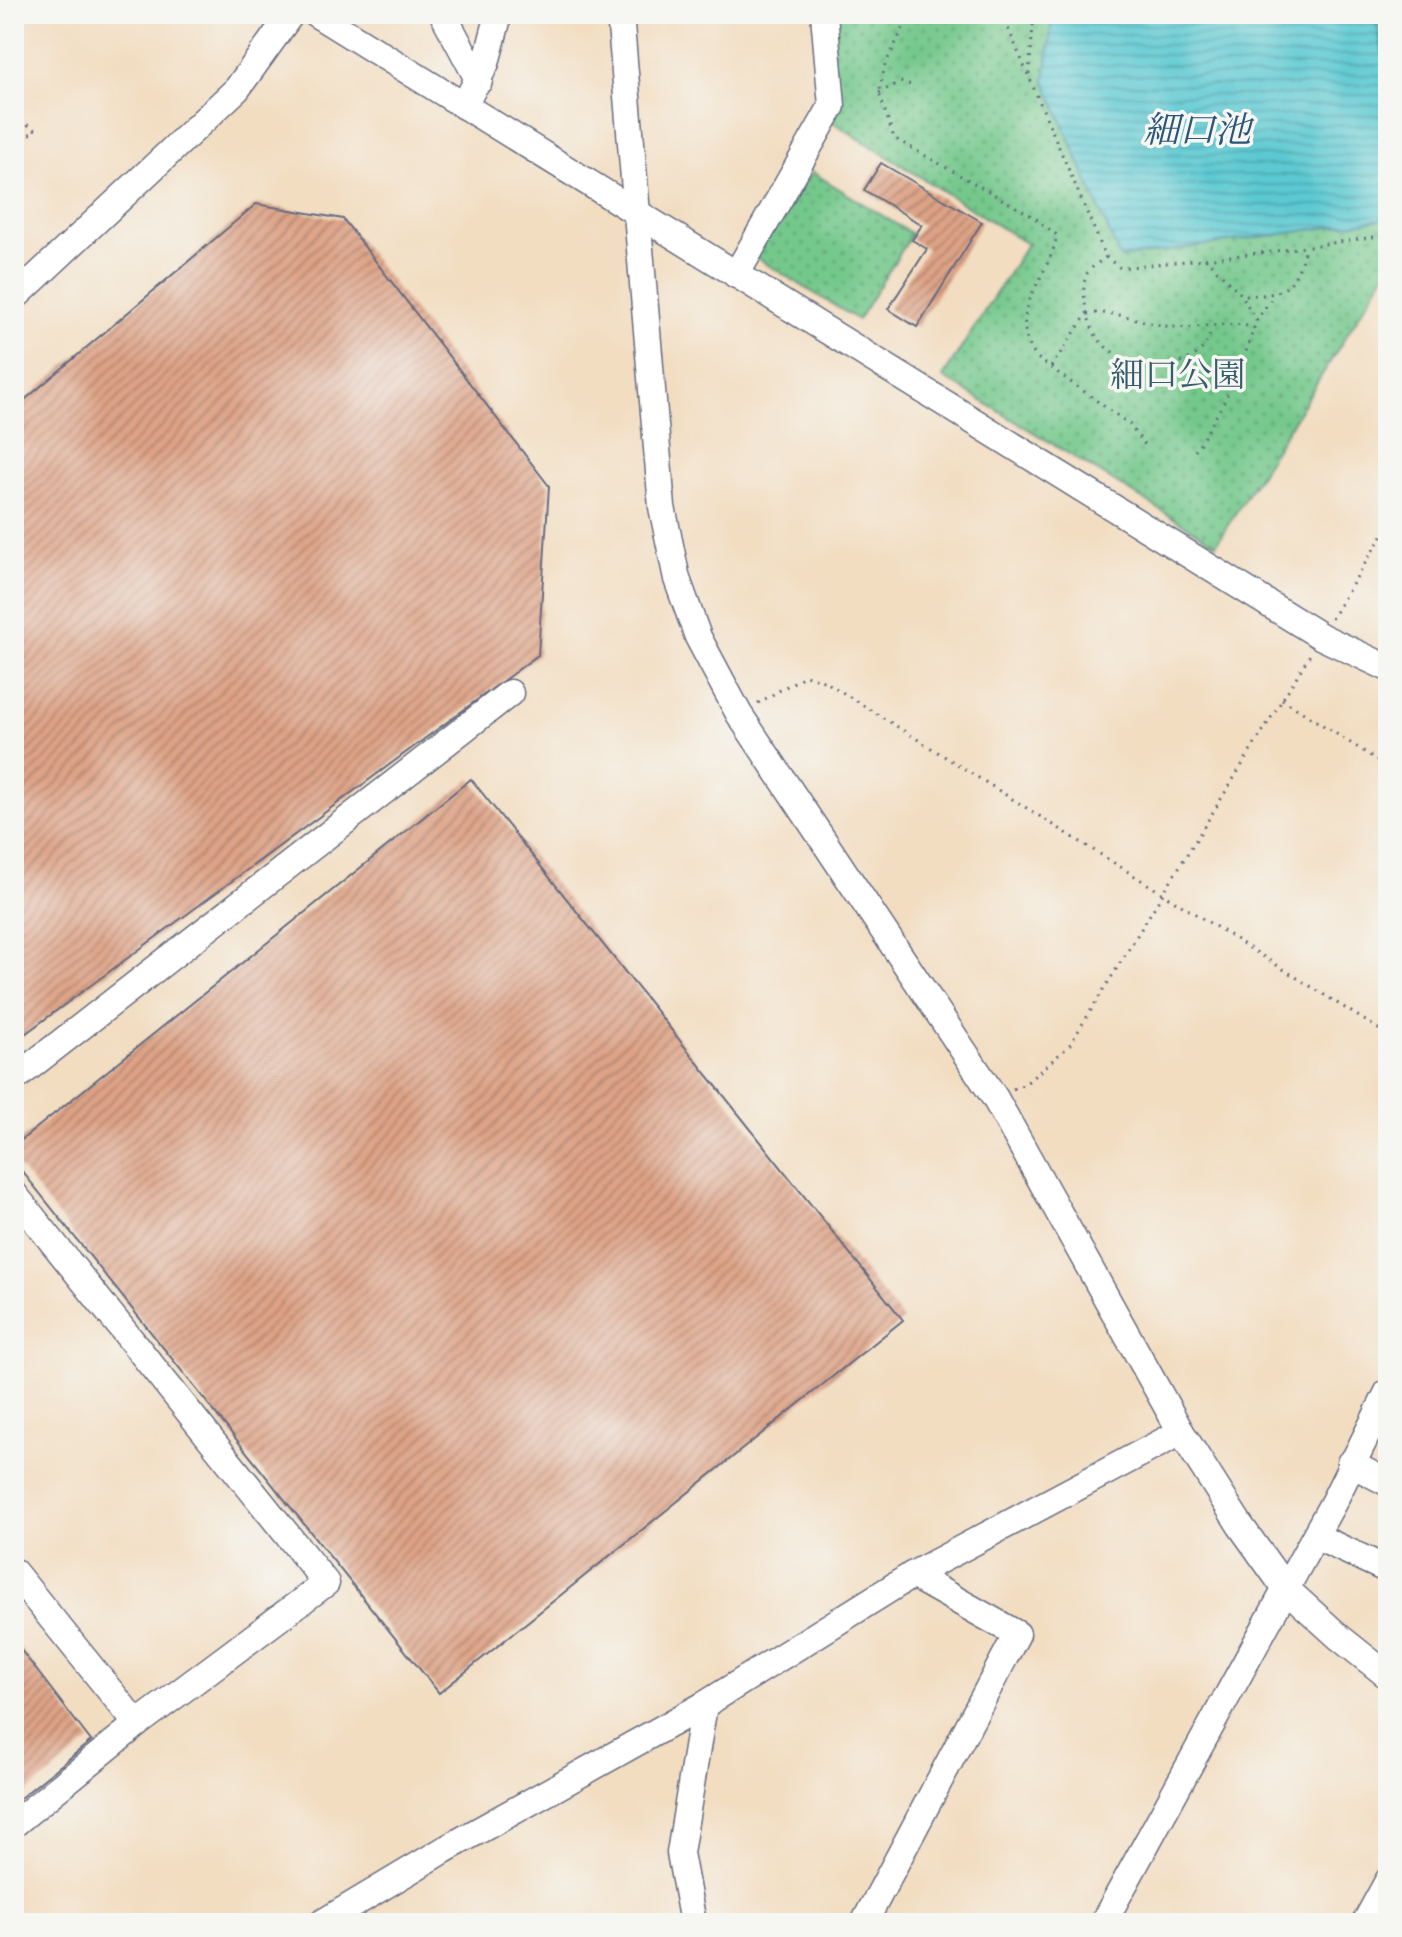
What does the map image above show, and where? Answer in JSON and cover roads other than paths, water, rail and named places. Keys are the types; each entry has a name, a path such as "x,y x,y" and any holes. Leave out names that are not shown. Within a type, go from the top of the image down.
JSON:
{"street":[{"path":"14,298 237,89 291,14"},
{"path":"316,14 1322,637 1388,668"},
{"path":"443,14 479,81"},
{"path":"464,106 479,81 499,14"},
{"path":"620,14 662,507 677,579 698,637 739,714 995,1098 1181,1432 1240,1525 1285,1588 1388,1676"},
{"path":"736,275 832,106 824,14"},
{"path":"14,1079 510,693"},
{"path":"14,1194 326,1583 137,1724 14,1824"},
{"path":"1103,1923 1315,1536 1388,1392"},
{"path":"322,1923 444,1850 704,1705 912,1575 1181,1432"},
{"path":"1350,1463 1388,1483"},
{"path":"1315,1536 1388,1570"},
{"path":"14,1572 137,1724"},
{"path":"864,1923 1017,1634 912,1575"},
{"path":"693,1923 680,1853 704,1705"},
{"path":"1365,1923 1388,1881"}],"water":[{"name":"細口池","path":"1053,14 1375,14 1388,77 1388,218 1120,258 1045,81"}],"park label":[{"name":"細口公園","path":"1178,374"}]}
